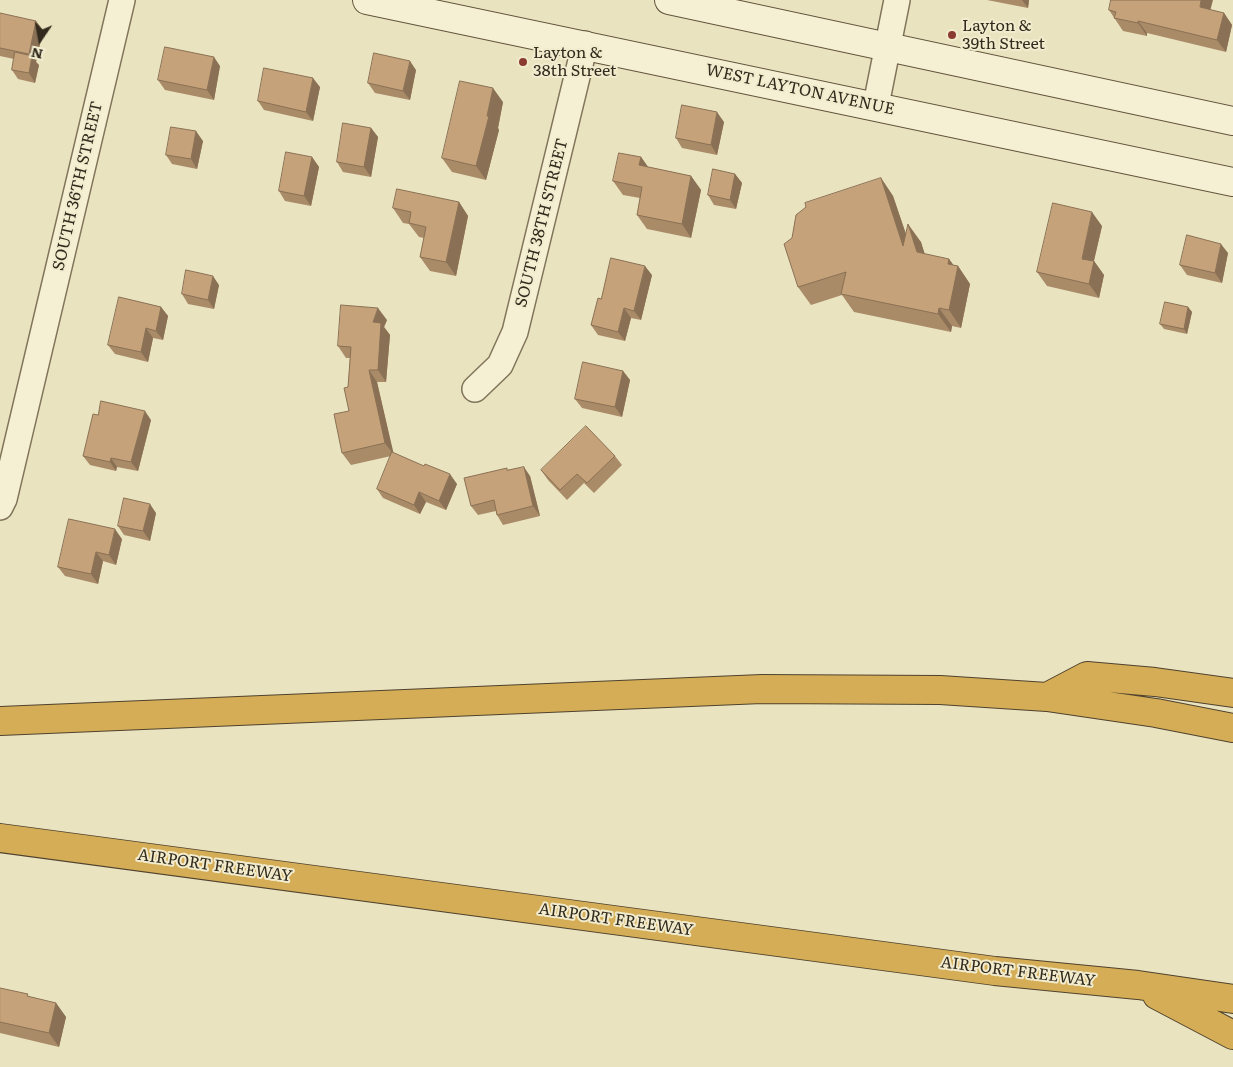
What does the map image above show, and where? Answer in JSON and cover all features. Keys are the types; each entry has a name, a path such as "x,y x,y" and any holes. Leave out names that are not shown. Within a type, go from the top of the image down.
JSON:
{"highway":[{"path":"1047,697 1087,676 1155,682 1233,694"},
{"path":"0,721 762,689 940,690 1047,697 1156,713 1233,728"},
{"name":"AIRPORT FREEWAY","path":"0,838 995,971 1138,985 1233,999"},
{"path":"1138,985 1233,1035"}],"main road":[{"name":"WEST LAYTON AVENUE","path":"368,0 876,105 1233,182"},
{"path":"669,0 1233,121"}],"street":[{"name":"SOUTH 36TH STREET","path":"0,507 4,499 35,371 122,0"},
{"path":"876,105 897,0"},
{"name":"SOUTH 38TH STREET","path":"475,390 500,365 515,332 586,44"}],"building":[{"path":"1111,0 1201,0 1200,7 1224,13 1217,40 1138,21 1138,23 1114,18 1116,12 1109,10"},
{"path":"0,13 36,21 29,54 0,48"},
{"path":"165,47 214,57 207,90 158,80"},
{"path":"15,52 32,56 29,73 12,70"},
{"path":"374,53 410,61 403,91 368,83"},
{"path":"264,68 313,78 306,112 258,101"},
{"path":"460,81 493,88 487,116 489,116 476,166 442,158"},
{"path":"682,105 717,112 711,145 676,138"},
{"path":"343,123 371,128 364,167 337,162"},
{"path":"171,127 196,131 191,159 166,155"},
{"path":"286,152 312,157 304,196 279,191"},
{"path":"619,153 641,157 639,165 691,176 682,224 637,215 642,187 613,181"},
{"path":"713,169 735,174 730,200 708,195"},
{"path":"881,178 903,246 908,224 917,252 949,259 948,264 958,266 949,310 939,308 938,314 841,294 846,272 798,287 784,244 792,238 796,215 806,207 805,203"},
{"path":"397,189 459,202 446,262 420,257 426,227 409,223 411,212 393,208"},
{"path":"1053,203 1092,212 1082,259 1094,261 1089,284 1037,272"},
{"path":"1187,235 1221,244 1215,273 1180,265"},
{"path":"611,258 645,266 634,311 624,308 618,332 591,325 598,298 601,299"},
{"path":"186,270 213,276 208,300 182,294"},
{"path":"119,297 161,307 156,331 146,328 141,352 108,345"},
{"path":"1165,302 1188,307 1184,329 1160,324"},
{"path":"341,305 378,308 373,322 381,323 378,370 369,370 385,443 342,453 334,414 349,411 344,388 348,387 351,347 338,346"},
{"path":"583,362 623,371 615,407 575,399"},
{"path":"101,401 145,411 131,462 111,458 110,462 83,456 93,414 98,415"},
{"path":"586,426 615,456 587,483 577,474 560,490 541,470"},
{"path":"392,452 424,466 425,464 450,474 439,501 419,492 414,505 377,489"},
{"path":"524,467 533,506 497,515 494,500 471,506 464,478 507,468 507,470"},
{"path":"124,498 150,504 143,531 118,526"},
{"path":"69,519 115,529 109,555 96,552 91,574 58,567"},
{"path":"0,988 56,1003 49,1033 0,1022"}],"place":[{"name":"Layton & 39th Street","path":"952,35"},
{"name":"Layton & 38th Street","path":"523,62"}]}
